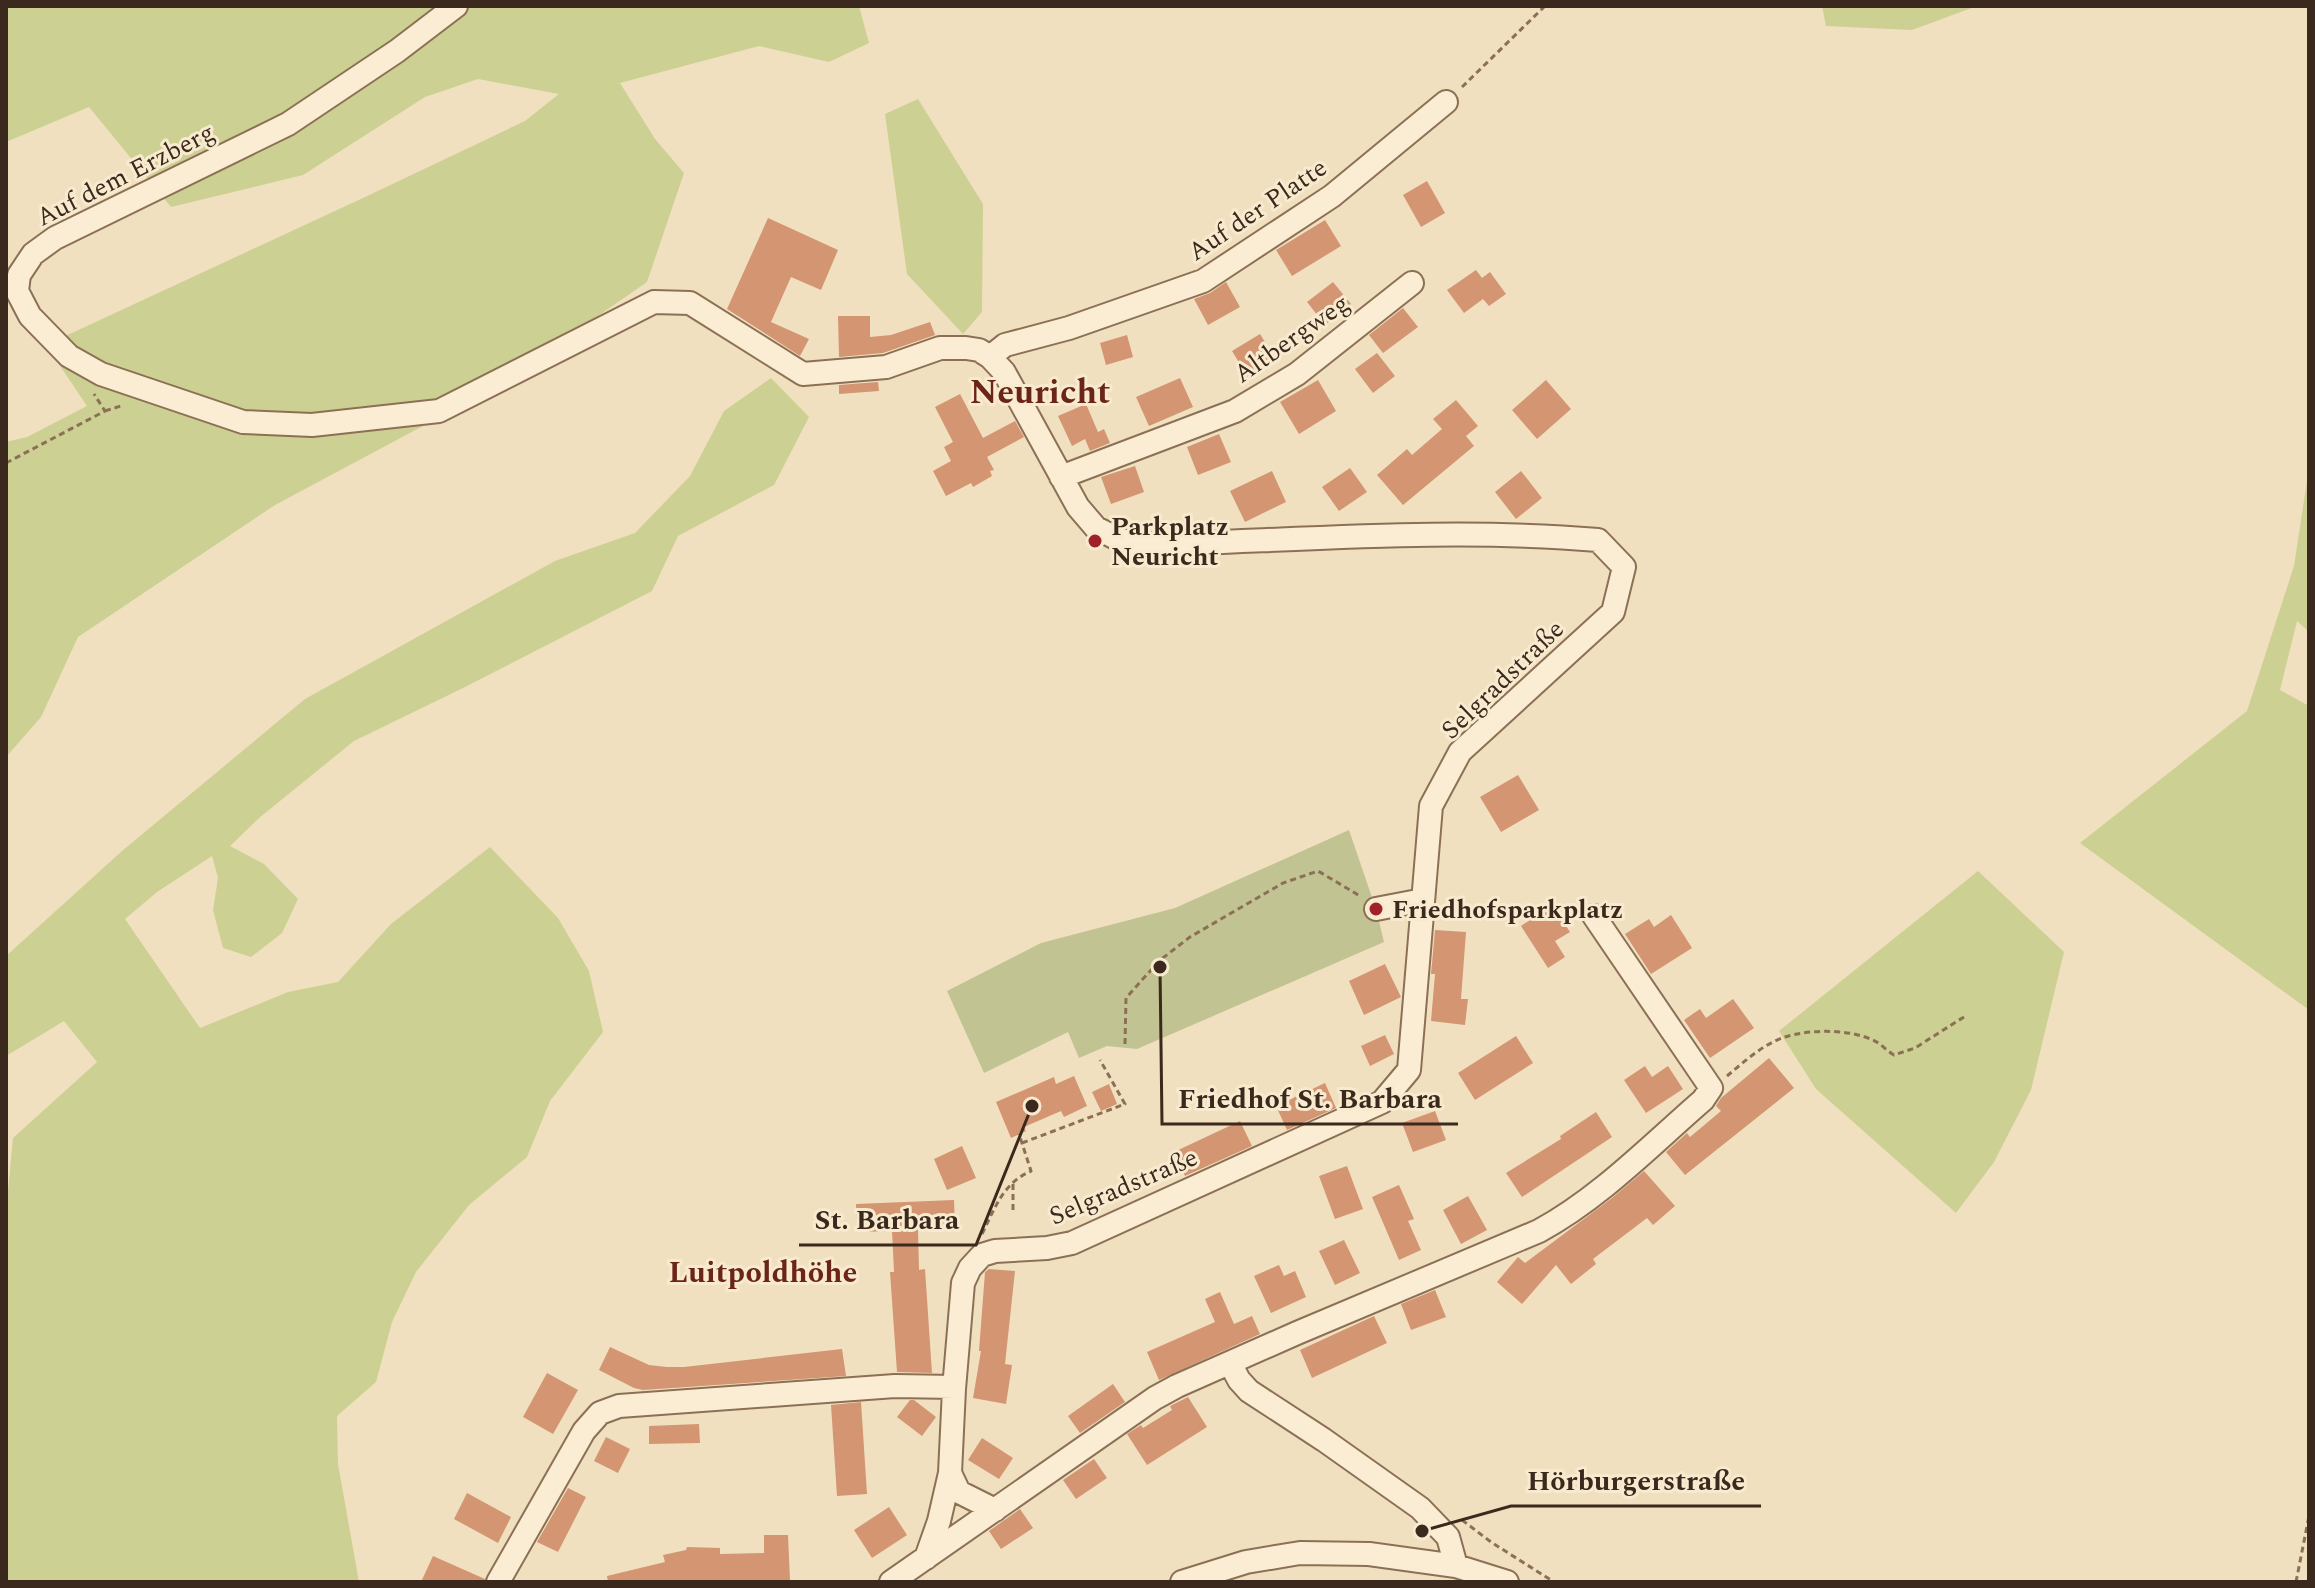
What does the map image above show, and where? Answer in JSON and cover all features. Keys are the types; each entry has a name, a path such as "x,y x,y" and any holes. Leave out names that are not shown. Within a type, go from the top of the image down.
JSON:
{"street":[{"name":"Auf dem Erzberg","path":"456,6 397,51 288,124 55,238 33,254 19,275 17,291 30,316 69,356 101,374 243,422 312,425 439,411 654,302 690,303 803,374 886,367 940,348 979,350 990,357"},
{"name":"Auf der Platte","path":"990,357 1005,345 1069,328 1203,281 1332,196 1446,102"},
{"name":"Altbergweg","path":"1061,477 1235,411 1297,374 1412,283"},
{"path":"990,357 1004,372 1061,477"},
{"name":"Selgradstraße","path":"926,1558 939,1521 950,1473 963,1283 970,1268 982,1255 995,1251 1072,1243 1382,1102 1409,1070 1431,806 1460,752 1613,612 1624,567 1598,540 1534,535 1138,545 1096,528 1078,507 1061,477"},
{"path":"1376,909 1423,900"},
{"path":"891,1582 1155,1398 1539,1231 1560,1219 1584,1203 1703,1100 1711,1088 1594,916"},
{"path":"1230,1363 1249,1391 1420,1508 1448,1537 1456,1566"},
{"path":"498,1582 584,1431 600,1413 609,1409 895,1386 954,1387"},
{"path":"950,1473 959,1492 995,1510"},
{"path":"1182,1582 1246,1562 1300,1553 1369,1554 1456,1566 1507,1582"}],"path":[{"path":"1446,102 1545,6"},
{"path":"6,463 105,411 87,384"},
{"path":"1125,1044 1126,998 1159,961 1190,937 1283,883 1318,871 1376,909"},
{"path":"1711,1088 1760,1050 1783,1037 1816,1031 1850,1034 1875,1041 1894,1055 1915,1048 1967,1015"},
{"path":"1022,1143 1125,1104 1100,1060"},
{"path":"977,1244 998,1199 1013,1181 1031,1171 1019,1134"},
{"path":"1013,1181 1013,1212"},
{"path":"2296,1582 2309,1516"}],"green space":[{"path":"6,6 859,6 869,43 829,62 759,46 620,83 655,139 684,173 647,282 494,388 275,505 78,637 41,717 6,757 6,442 27,437 87,406 46,345 525,121 559,94 478,79 425,97 303,175 171,207 89,107 6,142"},
{"path":"1822,6 1977,6 1912,30 1826,26"},
{"path":"918,99 983,204 982,312 963,334 907,274 885,114"},
{"path":"771,378 809,417 774,485 678,536 652,591 354,741 259,818 230,846 264,864 298,899 282,933 251,957 223,948 213,910 218,878 212,856 157,892 125,919 200,1028 288,992 338,982 391,924 490,847 558,918 589,971 603,1032 550,1101 527,1157 469,1205 416,1272 392,1322 376,1382 337,1416 338,1464 359,1582 6,1582 6,1194 13,1138 97,1062 64,1021 6,1056 6,956 122,851 305,699 555,561 635,533 690,476 724,411"},
{"path":"2309,468 2309,632 2297,621 2280,690 2309,706 2309,1010 2080,843 2247,711 2294,566"},
{"path":"1349,830 1384,942 1137,1049 1107,1046 1079,1058 1068,1032 984,1073 947,991 1041,943 1175,908"},
{"path":"1978,871 2064,952 2031,1090 1994,1162 1956,1213 1816,1089 1779,1031"}],"building":[{"path":"1427,181 1445,213 1421,227 1403,195"},
{"path":"768,218 838,250 821,290 791,277 771,322 809,339 800,356 727,309"},
{"path":"1325,220 1341,246 1292,276 1276,250"},
{"path":"1476,270 1482,278 1490,272 1506,294 1489,306 1483,299 1464,313 1447,290"},
{"path":"1226,282 1240,307 1208,325 1194,299"},
{"path":"1333,282 1351,304 1325,325 1307,302"},
{"path":"1403,308 1418,327 1383,353 1369,335"},
{"path":"838,316 870,316 870,337 891,335 930,322 935,335 883,353 839,357"},
{"path":"1260,334 1277,361 1249,379 1232,351"},
{"path":"1127,335 1133,357 1106,365 1100,343"},
{"path":"1377,353 1395,376 1373,393 1355,369"},
{"path":"1180,378 1193,407 1149,426 1136,397"},
{"path":"1318,380 1336,411 1299,434 1280,402"},
{"path":"1546,380 1571,409 1537,439 1512,410"},
{"path":"878,382 879,391 839,394 839,385"},
{"path":"960,394 983,438 1015,421 1024,437 987,457 994,470 990,471 992,476 973,487 971,483 946,496 933,471 951,461 944,447 953,442 935,407"},
{"path":"1456,400 1478,426 1466,436 1474,446 1403,505 1377,475 1407,449 1412,455 1442,429 1433,419"},
{"path":"1086,404 1098,432 1104,429 1110,443 1090,451 1085,439 1072,446 1058,416"},
{"path":"1219,434 1231,462 1198,475 1187,447"},
{"path":"1135,466 1144,492 1111,504 1101,477"},
{"path":"1350,468 1367,492 1339,511 1322,487"},
{"path":"1272,471 1286,502 1245,522 1230,491"},
{"path":"1521,471 1542,498 1516,519 1495,492"},
{"path":"1518,775 1539,810 1501,832 1480,797"},
{"path":"1552,905 1570,932 1555,941 1565,957 1548,968 1521,926"},
{"path":"1671,915 1692,948 1651,974 1625,934 1649,919 1654,927"},
{"path":"1435,930 1466,932 1461,999 1468,999 1465,1025 1431,1021"},
{"path":"1385,964 1401,997 1364,1015 1349,981"},
{"path":"1733,999 1754,1028 1710,1058 1684,1020 1700,1009 1706,1018"},
{"path":"1385,1035 1394,1054 1370,1066 1361,1046"},
{"path":"1516,1036 1533,1063 1475,1100 1458,1073"},
{"path":"1769,1058 1794,1088 1685,1175 1666,1152 1687,1133 1690,1137 1721,1111 1716,1106 1721,1098"},
{"path":"1645,1066 1652,1077 1668,1066 1683,1089 1646,1113 1624,1080"},
{"path":"1074,1076 1087,1106 1064,1117 1061,1111 1024,1127 1026,1131 1011,1138 996,1102 1054,1077 1056,1084"},
{"path":"1325,1083 1336,1108 1287,1130 1276,1106"},
{"path":"1109,1084 1117,1104 1101,1111 1092,1092"},
{"path":"1435,1111 1446,1140 1413,1152 1402,1123"},
{"path":"1596,1112 1612,1137 1522,1197 1506,1173 1561,1139 1560,1136"},
{"path":"1240,1121 1252,1146 1185,1176 1174,1152"},
{"path":"962,1146 976,1178 947,1190 934,1159"},
{"path":"1347,1166 1363,1209 1335,1219 1319,1176"},
{"path":"1644,1171 1675,1206 1653,1225 1647,1218 1593,1259 1596,1264 1571,1284 1556,1265 1522,1304 1497,1282 1518,1257 1525,1263"},
{"path":"1399,1185 1414,1219 1408,1221 1421,1250 1399,1260 1372,1197"},
{"path":"1468,1196 1487,1230 1461,1244 1443,1210"},
{"path":"954,1200 955,1228 918,1230 919,1270 925,1269 932,1373 897,1372 890,1272 894,1272 892,1231 857,1232 856,1204"},
{"path":"1344,1240 1360,1273 1335,1285 1319,1251"},
{"path":"1279,1265 1284,1276 1295,1271 1306,1297 1271,1313 1254,1276"},
{"path":"989,1269 1015,1271 1005,1364 1012,1365 1006,1404 973,1398 981,1351 985,1272"},
{"path":"1435,1290 1446,1317 1411,1330 1401,1304"},
{"path":"1220,1292 1234,1324 1252,1316 1260,1334 1159,1380 1147,1352 1215,1322 1205,1299"},
{"path":"1374,1316 1387,1343 1312,1378 1300,1350"},
{"path":"610,1347 649,1365 667,1367 842,1349 846,1376 643,1390 599,1370"},
{"path":"547,1373 578,1390 553,1434 523,1417"},
{"path":"1113,1384 1125,1402 1080,1433 1068,1416"},
{"path":"1188,1397 1207,1427 1147,1465 1127,1434 1141,1425 1143,1428 1172,1410 1170,1406"},
{"path":"910,1400 936,1417 922,1436 897,1417"},
{"path":"861,1402 867,1494 837,1496 831,1405"},
{"path":"699,1424 700,1443 649,1444 649,1426"},
{"path":"606,1437 630,1449 618,1473 594,1461"},
{"path":"982,1438 1013,1458 999,1479 968,1460"},
{"path":"1094,1459 1107,1478 1076,1499 1063,1480"},
{"path":"568,1488 586,1497 558,1552 537,1542"},
{"path":"467,1493 511,1517 498,1543 454,1519"},
{"path":"889,1507 907,1535 872,1558 854,1530"},
{"path":"1020,1509 1033,1528 1001,1549 989,1531"},
{"path":"764,1535 788,1535 790,1580 608,1582 607,1576 665,1562 663,1555 686,1550 687,1547 720,1548 720,1554 764,1553"},
{"path":"433,1556 485,1579 484,1582 421,1582"}],"place":[{"name":"Parkplatz Neuricht","path":"1095,541"},
{"name":"Friedhofsparkplatz","path":"1376,909"},
{"name":"Friedhof St. Barbara","path":"1160,967"},
{"name":"St. Barbara","path":"1032,1106"},
{"name":"Hörburgerstraße","path":"1422,1531"}],"district":[{"name":"Neuricht","path":"1040,391"},
{"name":"Luitpoldhöhe","path":"763,1272"}]}
